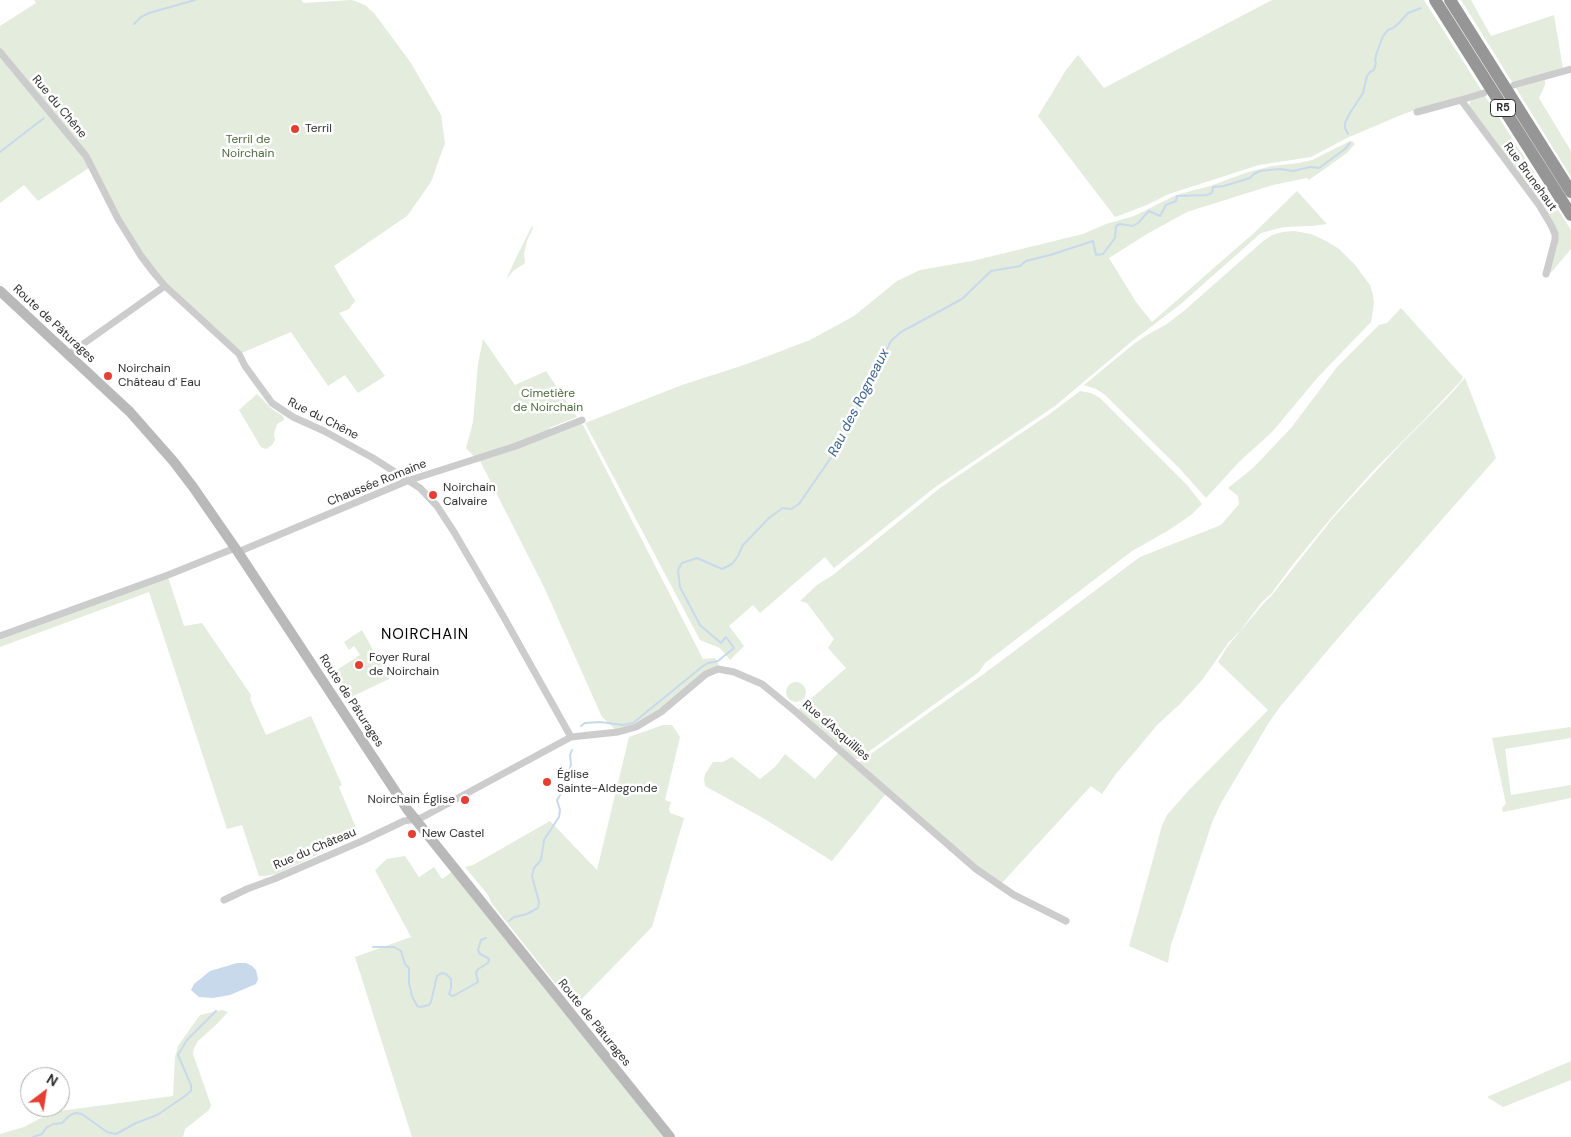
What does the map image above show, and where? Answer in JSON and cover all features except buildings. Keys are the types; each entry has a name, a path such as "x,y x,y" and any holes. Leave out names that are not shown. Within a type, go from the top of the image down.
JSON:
{"highway":[{"name":"R5","path":"1435,0 1571,215"},
{"name":"R5","path":"1450,0 1571,192"}],"main road":[{"name":"Route de Pâturages","path":"0,291 130,412 193,487 237,550 414,818 670,1137"}],"street":[{"name":"Rue du Chêne","path":"0,52 86,156 122,226 141,256 165,286 239,354 266,398 276,407 293,417 356,448 420,488 437,506 454,532 571,737"},
{"path":"1514,85 1571,69"},
{"path":"1417,112 1484,93"},
{"name":"Rue Brunehaut","path":"1461,100 1551,225 1555,234 1555,240 1546,274"},
{"path":"69,354 165,286"},
{"name":"Chaussée Romaine","path":"0,636 237,550 407,481 516,446 582,420"},
{"name":"Rue d'Asquillies","path":"571,737 618,732 636,727 661,712 712,670 728,670 745,676 762,684 778,696 982,874 1014,895 1066,921"},
{"name":"Rue du Château","path":"224,900 404,821 421,818 571,737"}],"green space":[{"name":"Terril de Noirchain","path":"34,0 301,0 304,3 352,0 365,5 374,13 411,63 441,115 445,143 431,182 407,216 334,266 355,301 349,309 339,313 385,376 358,393 345,375 328,386 291,332 239,354 165,286 141,256 92,166 38,201 24,185 0,203 0,26 36,3"},
{"path":"1272,0 1424,0 1482,91 1401,115 1347,138 1311,157 1259,165 1169,194 1115,217 1038,116 1066,70 1078,55 1104,88"},
{"path":"1461,0 1471,0 1491,36 1554,15 1563,69 1512,82"},
{"path":"1545,80 1545,85 1539,98 1571,151 1571,177 1516,88"},
{"path":"1485,96 1571,230 1571,249 1548,276 1557,246 1556,230 1545,208 1469,106 1471,100"},
{"path":"1350,141 1354,142 1354,145 1347,153 1309,180 1307,178 1273,185 1187,212 1109,258 1136,302 1152,322 1255,232 1297,191 1327,224 1284,227 1261,233 1182,303 1131,342 1055,406 934,488 834,568 825,557 760,613 753,605 729,626 744,646 730,660 720,648 700,640 585,423 682,385 747,364 810,340 854,316 897,281 920,270 972,261 1083,234 1106,224 1134,216 1176,195 1210,186 1248,172 1312,160"},
{"path":"532,226 533,228 524,253 525,263 513,271 506,280 515,260"},
{"path":"1294,231 1311,234 1328,242 1339,249 1355,265 1370,285 1373,295 1374,303 1371,322 1318,377 1273,431 1239,462 1206,498 1180,469 1104,394 1084,385 1135,343 1167,324 1185,310 1262,242 1272,235"},
{"path":"1401,308 1463,377 1461,381 1372,472 1332,517 1271,594 1262,602 1229,642 1202,680 1157,725 1115,775 1102,794 1091,786 1001,884 988,876 858,763 985,673 1140,557 1221,525 1239,504 1238,496 1228,488 1253,468 1291,428 1337,367 1379,325 1387,323"},
{"name":"Cimetière de Noirchain","path":"483,339 515,385 546,371 577,417 549,428 551,432 476,459 466,448 473,422 478,364"},
{"path":"1465,378 1496,458 1338,638 1279,708 1268,724 1221,803 1213,820 1171,945 1168,963 1129,946 1162,825 1167,815 1268,710 1218,662 1227,647 1272,595 1332,519"},
{"path":"1080,391 1091,393 1100,398 1188,486 1202,504 1191,515 1169,530 1132,551 985,663 979,672 860,758 853,758 797,711 846,668 828,648 834,639 807,603 800,601 817,585 833,575 940,488 1051,413"},
{"path":"257,394 272,409 283,416 284,420 277,424 274,434 275,440 266,449 261,447 239,410"},
{"path":"581,424 703,659 715,658 719,665 712,668 646,719 617,731 602,717 544,587 480,461"},
{"path":"168,577 184,626 202,623 251,695 250,699 266,735 311,716 342,785 339,787 359,835 276,874 259,876 242,825 227,829 149,592 0,647 0,640"},
{"path":"362,630 389,679 347,699 333,678 339,674 337,670 360,655 354,646 349,650 344,642"},
{"path":"796,682 803,685 806,692 803,699 796,702 789,699 786,692 789,685"},
{"path":"663,725 672,725 680,737 665,800 671,802 670,813 684,818 652,927 574,1007 465,867 473,865 550,821 597,870 629,737"},
{"path":"1571,727 1571,738 1505,749 1511,795 1571,785 1571,798 1503,812 1502,808 1506,804 1492,738"},
{"path":"840,751 888,791 832,861 763,818 705,786 705,774 713,762 723,762 732,757 760,779 775,767 785,754 815,779"},
{"path":"405,856 419,877 434,867 442,879 456,869 670,1137 412,1137 355,957 411,937 375,870 387,859"},
{"path":"222,1010 228,1012 198,1041 194,1048 193,1054 211,1105 209,1110 185,1129 183,1137 0,1137 0,1134 24,1127 43,1117 70,1117 70,1110 173,1096 175,1057 178,1046 200,1015"},
{"path":"1571,1061 1571,1080 1503,1107 1487,1097"}],"water":[{"path":"237,963 246,963 256,970 258,979 256,984 230,995 213,998 199,997 191,990 194,984 210,971"}],"waterway":[{"path":"134,24 141,17 149,13 195,0"},
{"name":"Rau des Rogneaux","path":"1348,134 1345,123 1363,93 1367,76 1374,70 1376,55 1383,36 1408,13 1421,8"},
{"path":"0,152 44,118"},
{"name":"Rau des Rogneaux","path":"581,726 585,723 600,722 623,725 633,723 703,666 718,661 734,648 726,637 721,643 700,625 680,587 678,570 682,563 697,558 722,569 732,564 743,545 770,517 783,508 791,509 799,504 839,446 842,433 860,403 891,341 901,332 962,299 991,271 1020,266 1026,261 1093,241 1096,255 1103,254 1115,238 1116,226 1120,224 1133,226 1149,211 1160,216 1166,205 1176,201 1177,196 1207,195 1212,193 1213,187 1224,186 1250,178 1260,171 1280,169 1293,171 1310,167 1319,168 1345,149 1350,143"},
{"name":"Rau des Rogneaux","path":"509,921 514,917 527,914 538,908 539,902 532,876 534,868 541,860 544,840 559,817 560,810 557,800 567,784 572,750"},
{"name":"Rau des Rogneaux","path":"373,947 394,947 401,951 405,964 409,968 409,983 412,996 417,1006 421,1007 429,1005 431,1002 437,976 440,974 446,974 451,979 449,994 452,996 478,982 476,973 489,960 480,954 478,950 481,940 486,938"},
{"name":"Rau des Rogneaux","path":"33,1137 42,1134 46,1128 53,1124 62,1123 70,1115 76,1113 82,1114 107,1132 116,1134 136,1123 157,1115 185,1096 191,1091 191,1085 178,1055 187,1040 216,1011"}],"place":[{"name":"Terril","path":"295,129"},
{"name":"Noirchain Château d' Eau","path":"108,376"},
{"name":"Noirchain Calvaire","path":"433,495"},
{"name":"Foyer Rural de Noirchain","path":"359,665"},
{"name":"Église Sainte-Aldegonde","path":"547,782"},
{"name":"Noirchain Église","path":"465,800"},
{"name":"New Castel","path":"412,834"}],"district":[{"name":"NOIRCHAIN","path":"425,635"}]}
